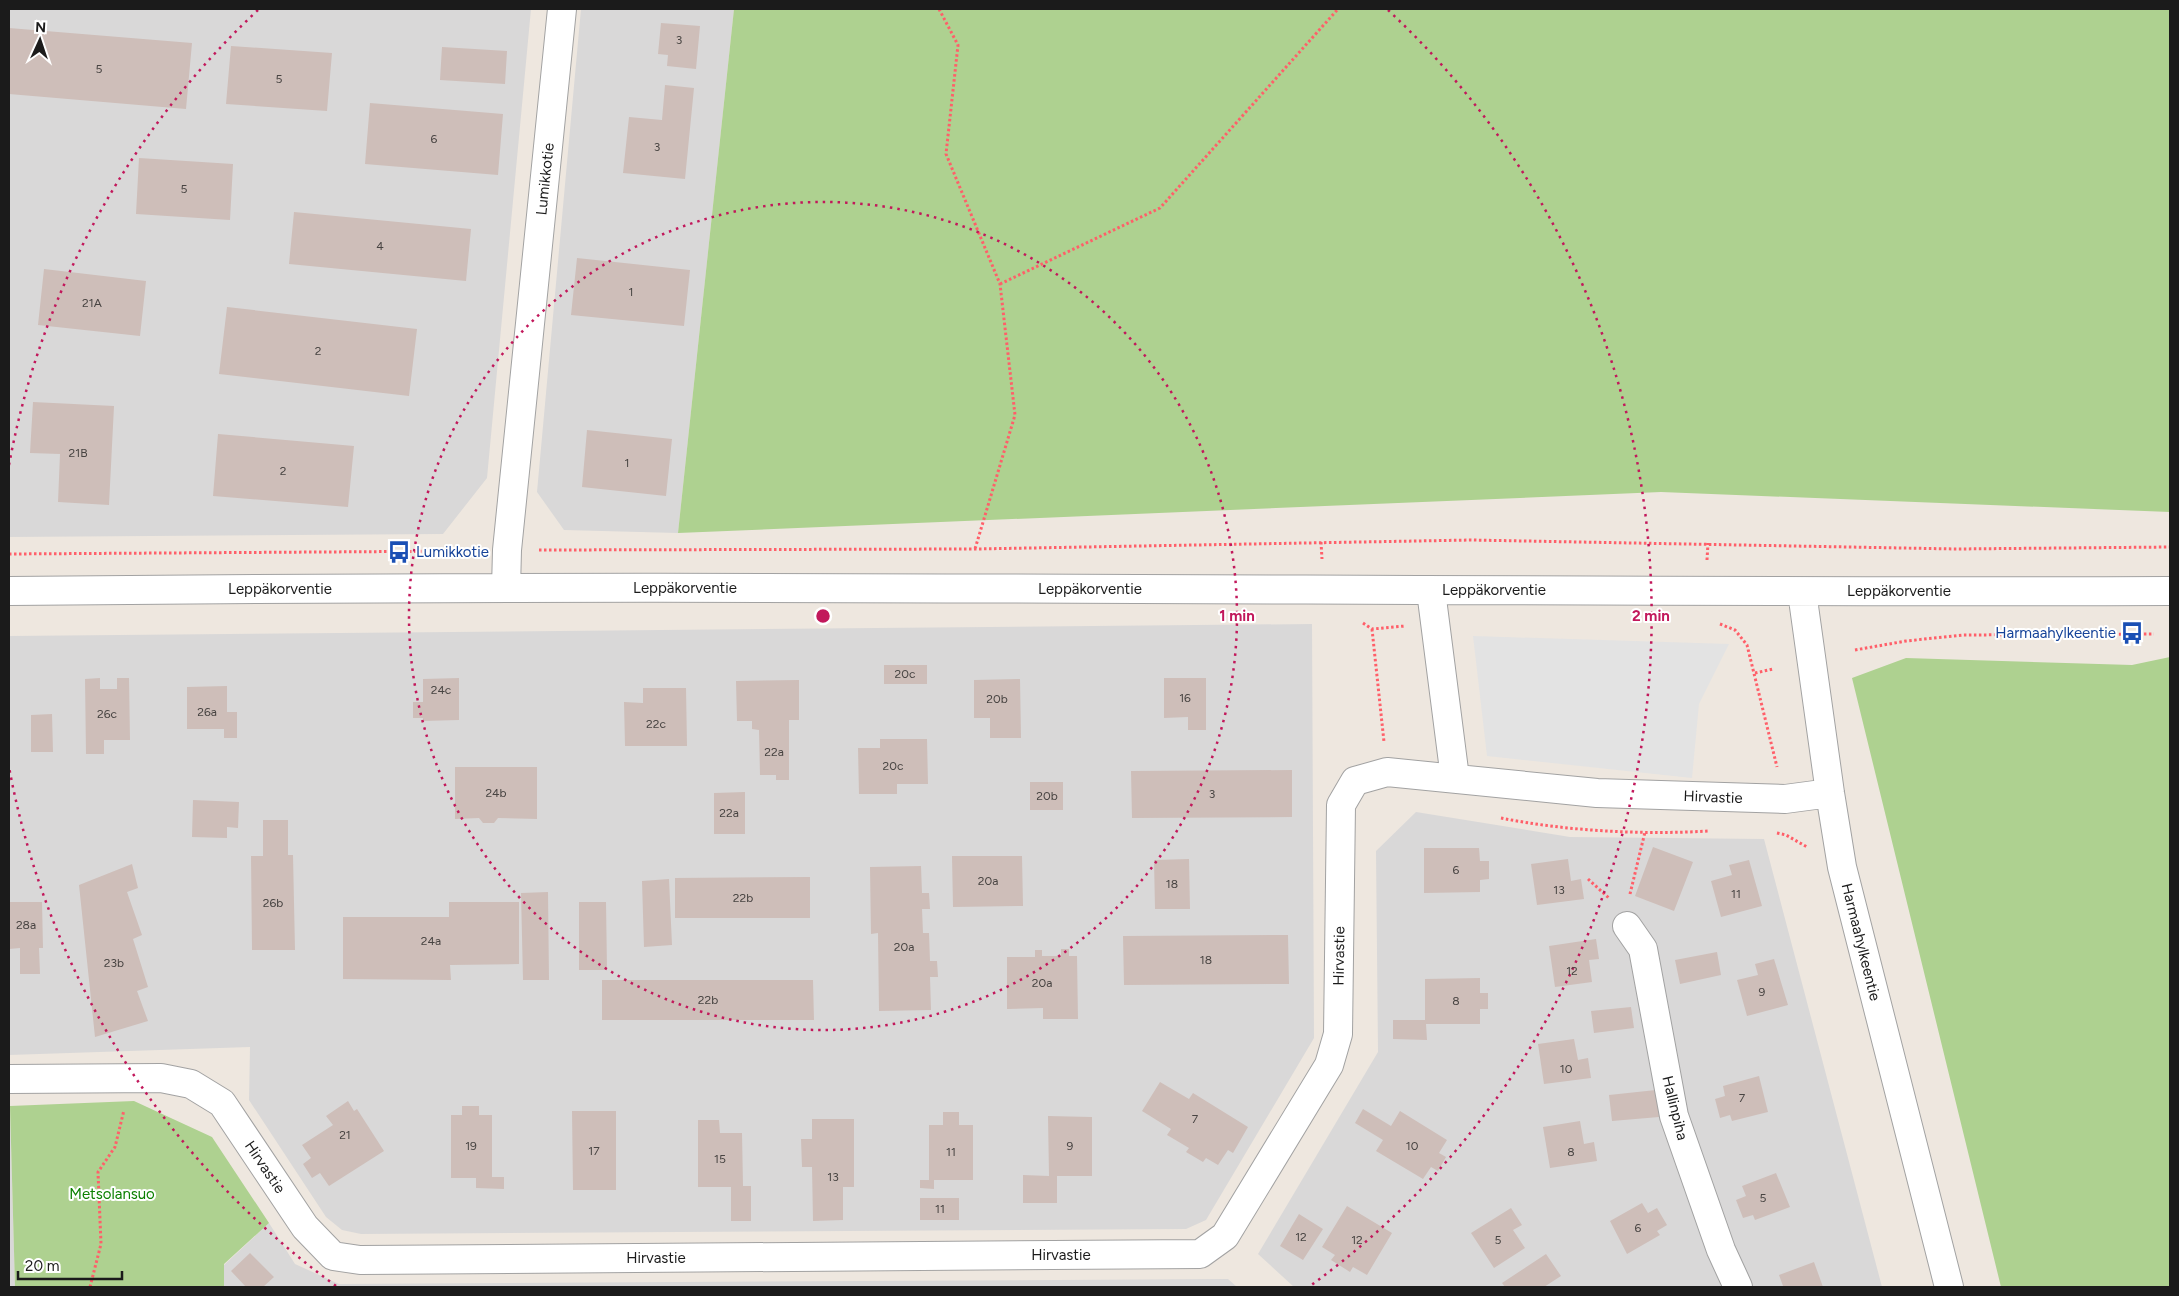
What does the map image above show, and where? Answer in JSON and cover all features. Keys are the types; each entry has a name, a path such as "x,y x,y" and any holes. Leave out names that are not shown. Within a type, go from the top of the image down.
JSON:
{"street":[{"name":"Lumikkotie","path":"506,588 507,550 562,9"},
{"name":"Leppäkorventie","path":"9,591 506,588 1802,592 2170,591"},
{"path":"1431,591 1455,778"},
{"name":"Harmaahylkeentie","path":"1802,592 1842,867 1949,1287"},
{"name":"Hirvastie","path":"9,1079 161,1078 191,1084 222,1103 305,1227 333,1256 360,1260 1200,1254 1225,1236 1329,1065 1338,1034 1341,805 1355,781 1387,772 1597,793 1785,798 1830,793"},
{"name":"Hallinpiha","path":"1627,926 1643,949 1674,1116 1721,1250 1738,1287"}],"path":[{"path":"939,9 958,45 946,154 1000,284 1015,415 975,549"},
{"path":"1000,284 1160,208 1338,9"},
{"path":"9,554 975,549 1471,540 1956,549 2170,547"},
{"path":"1708,543 1706,618 1735,630 1747,645 1785,798 1788,829 1786,835"},
{"path":"1855,650 1906,641 1963,635 2154,634"},
{"path":"1755,673 1773,669"},
{"path":"1630,895 1645,832"},
{"path":"1588,879 1613,902"},
{"path":"90,1287 101,1244 98,1172 115,1147 126,1104"}],"shaded area":[{"path":"9,9 531,9 487,478 443,534 9,537"},
{"path":"581,9 734,9 678,533 564,530 537,492"},
{"path":"1312,624 1314,1038 1206,1220 1186,1229 361,1234 342,1230 326,1217 249,1100 250,1047 9,1055 9,636"},
{"path":"1473,636 1729,644 1699,704 1692,778 1487,756"},
{"path":"1416,812 1570,837 1764,839 1882,1287 1294,1287 1258,1254 1378,1052 1376,851"},
{"path":"10,1106 15,1287 9,1287"},
{"path":"269,1223 295,1264 339,1284 1228,1279 1237,1287 224,1287 224,1265"}],"green space":[{"path":"734,9 2170,9 2170,512 1661,492 678,533"},
{"path":"2170,657 2170,1287 2001,1287 1852,678 1906,658 2132,665"},
{"name":"Metsolansuo","path":"134,1101 212,1137 269,1223 224,1264 224,1287 15,1287 10,1106"}],"building":[{"path":"661,23 700,26 696,69 667,66 668,55 658,54"},
{"path":"9,28 192,43 186,109 9,94"},
{"path":"231,46 332,53 327,111 226,104"},
{"path":"442,47 507,51 505,84 440,80"},
{"path":"665,85 694,88 685,179 623,173 629,117 662,120"},
{"path":"370,103 503,114 498,175 365,164"},
{"path":"139,158 233,164 230,220 136,214"},
{"path":"294,212 471,229 466,281 289,264"},
{"path":"577,258 690,270 684,326 571,315"},
{"path":"44,269 146,281 140,336 38,325"},
{"path":"227,307 417,329 409,396 219,374"},
{"path":"33,402 114,406 109,505 58,502 60,454 30,453"},
{"path":"587,430 672,439 666,496 582,487"},
{"path":"218,434 354,446 348,507 213,496"},
{"path":"884,665 927,665 927,684 884,684"},
{"path":"100,678 100,689 117,689 117,678 129,678 130,740 104,740 104,754 86,754 85,679"},
{"path":"459,678 459,720 423,721 423,718 413,718 413,702 423,702 423,679"},
{"path":"1164,678 1206,678 1206,730 1188,730 1188,717 1164,718"},
{"path":"1020,679 1021,738 990,738 990,718 974,718 974,680"},
{"path":"799,680 799,720 789,720 789,780 776,780 776,775 760,775 759,730 752,729 752,721 737,721 736,681"},
{"path":"227,686 227,712 237,712 237,738 224,738 224,729 187,729 187,687"},
{"path":"643,688 686,688 687,746 625,746 624,702 643,703"},
{"path":"52,714 53,752 31,752 31,715"},
{"path":"880,739 927,739 928,784 897,784 897,794 859,794 858,748 880,748"},
{"path":"455,767 537,767 537,819 498,818 494,823 483,823 479,818 455,819"},
{"path":"1292,770 1292,817 1132,818 1131,771"},
{"path":"1030,782 1063,782 1063,810 1030,810"},
{"path":"745,792 745,834 714,834 714,793"},
{"path":"193,800 239,802 238,828 227,827 227,838 192,837"},
{"path":"263,820 288,820 288,855 293,855 295,950 252,950 251,856 263,856"},
{"path":"1653,847 1693,862 1674,911 1635,896"},
{"path":"1424,848 1479,848 1480,861 1489,861 1489,879 1480,880 1480,892 1424,893"},
{"path":"952,856 1022,856 1023,906 953,907"},
{"path":"1189,859 1190,909 1155,909 1154,860"},
{"path":"1568,859 1571,881 1581,879 1584,899 1537,905 1531,864"},
{"path":"1749,860 1762,906 1721,917 1711,881 1732,875 1729,865"},
{"path":"132,864 138,888 127,892 142,935 133,939 148,987 137,991 148,1021 95,1037 79,885"},
{"path":"921,866 922,893 929,893 930,909 922,909 923,933 929,933 930,961 937,961 938,977 930,977 931,1010 879,1011 878,933 871,934 870,867"},
{"path":"810,877 810,918 675,918 675,878"},
{"path":"669,879 672,945 644,947 642,881"},
{"path":"548,892 549,980 523,980 521,893"},
{"path":"9,902 42,902 43,948 39,948 40,974 20,974 20,948 9,949"},
{"path":"449,902 519,902 519,964 450,965 451,980 343,979 343,917 449,917"},
{"path":"579,902 606,902 607,970 579,970"},
{"path":"1288,935 1289,984 1124,985 1123,936"},
{"path":"1596,939 1599,959 1589,960 1592,982 1555,987 1549,946"},
{"path":"1061,949 1069,949 1069,956 1077,956 1078,1019 1043,1019 1043,1008 1007,1009 1007,957 1035,957 1035,950 1042,950 1042,956 1061,956"},
{"path":"1717,952 1721,975 1680,984 1675,960"},
{"path":"1774,959 1788,1005 1747,1016 1737,980 1758,975 1755,964"},
{"path":"1480,978 1480,993 1488,993 1488,1009 1480,1009 1480,1024 1426,1024 1427,1040 1393,1039 1393,1020 1425,1020 1425,979"},
{"path":"602,980 813,980 814,1020 602,1020"},
{"path":"1631,1007 1634,1028 1594,1033 1591,1011"},
{"path":"1574,1039 1578,1060 1588,1058 1591,1078 1544,1084 1538,1044"},
{"path":"1759,1076 1768,1112 1732,1121 1730,1115 1720,1118 1715,1099 1725,1096 1723,1086"},
{"path":"1160,1082 1189,1099 1193,1093 1248,1127 1233,1153 1228,1150 1218,1165 1206,1158 1203,1162 1186,1152 1189,1148 1167,1135 1171,1129 1142,1111"},
{"path":"1656,1090 1659,1117 1612,1121 1609,1095"},
{"path":"348,1101 354,1111 357,1109 384,1151 329,1186 320,1173 312,1178 303,1164 311,1158 302,1145 333,1125 326,1116"},
{"path":"462,1106 479,1106 479,1115 492,1115 492,1177 504,1177 504,1189 476,1188 476,1178 451,1178 451,1115 462,1115"},
{"path":"1363,1109 1391,1126 1400,1111 1447,1140 1439,1153 1446,1157 1438,1171 1431,1167 1423,1179 1376,1151 1383,1140 1355,1123"},
{"path":"572,1111 616,1111 616,1190 573,1190"},
{"path":"943,1112 959,1112 959,1125 973,1125 973,1180 934,1180 934,1189 920,1188 920,1180 929,1180 929,1125 943,1125"},
{"path":"1048,1116 1092,1117 1092,1176 1057,1176 1057,1203 1023,1203 1023,1175 1049,1176"},
{"path":"812,1119 854,1119 854,1187 843,1187 843,1220 813,1221 812,1167 802,1167 801,1139 812,1139"},
{"path":"698,1120 719,1120 720,1133 742,1133 743,1186 751,1186 751,1221 731,1221 731,1187 698,1187"},
{"path":"1580,1121 1584,1144 1594,1142 1597,1161 1550,1168 1543,1127"},
{"path":"1776,1173 1790,1207 1755,1220 1753,1215 1743,1218 1736,1200 1746,1196 1742,1186"},
{"path":"920,1198 959,1198 959,1220 920,1220"},
{"path":"1642,1203 1648,1213 1657,1208 1667,1225 1657,1231 1660,1235 1627,1254 1610,1221"},
{"path":"1347,1206 1392,1233 1367,1275 1353,1267 1350,1272 1331,1260 1335,1255 1322,1247"},
{"path":"1511,1208 1522,1225 1513,1230 1525,1248 1494,1268 1471,1233"},
{"path":"1299,1214 1323,1229 1303,1260 1280,1246"},
{"path":"250,1253 274,1277 263,1287 246,1287 231,1271"},
{"path":"1546,1254 1561,1276 1544,1287 1505,1287 1502,1283"},
{"path":"1814,1262 1823,1287 1779,1287 1783,1286 1779,1275"}],"place":[{"name":"Lumikkotie","path":"399,552"},
{"name":"Harmaahylkeentie","path":"2132,633"}]}
